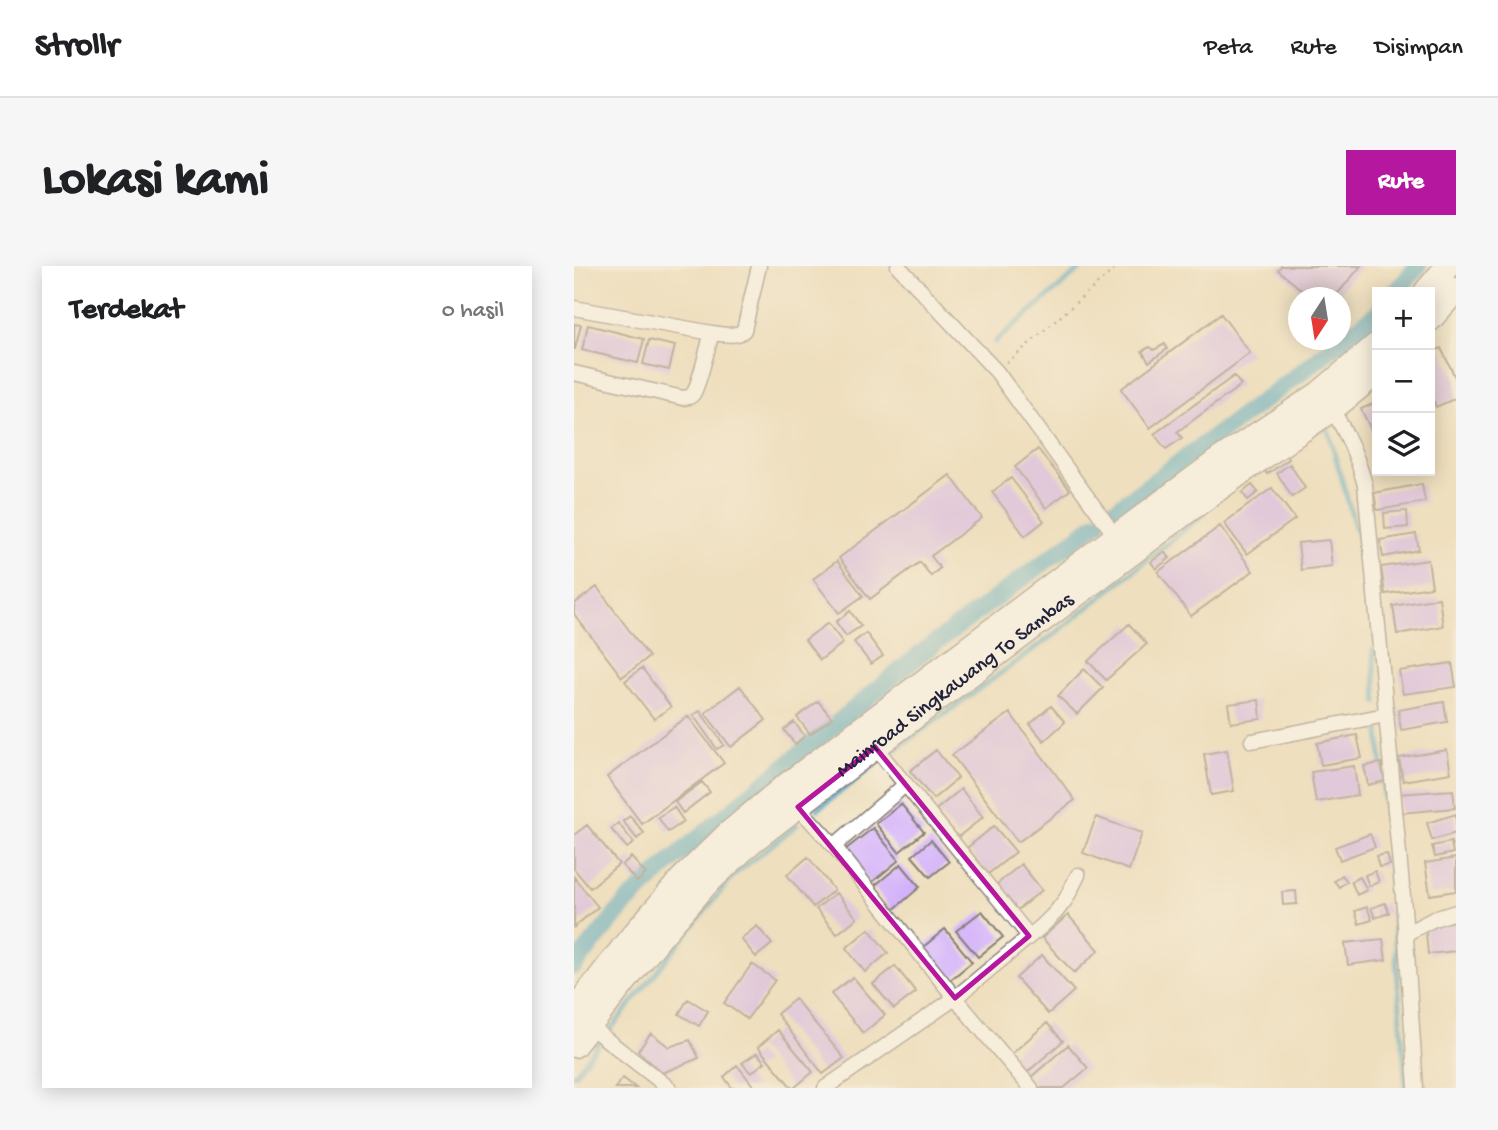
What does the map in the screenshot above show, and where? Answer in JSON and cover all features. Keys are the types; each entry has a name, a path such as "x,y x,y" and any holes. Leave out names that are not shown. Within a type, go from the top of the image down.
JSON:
{"highway":[{"path":"1430,287 1448,266"},
{"path":"1435,314 1456,290"},
{"name":"Mainroad Singkawang To Sambas","path":"582,1027 705,885 752,841 875,747 1049,603 1116,537 1222,458 1319,394 1372,349"},
{"name":"Mainroad Singkawang To Sambas","path":"582,1027 657,908 701,859 783,788 983,637 1049,603 1332,409 1372,376"}],"street":[{"path":"574,307 712,333 741,334 759,266"},
{"path":"898,266 997,372 1116,537"},
{"path":"574,373 688,397 693,394 697,385 712,333"},
{"path":"1332,409 1349,438 1365,485 1405,933 1416,1088"},
{"path":"1252,741 1386,715"},
{"path":"875,747 1029,936"},
{"path":"834,846 906,784"},
{"path":"798,807 834,846 955,998 1031,1088"},
{"path":"833,1086 955,998 1029,936 1066,900 1078,875"},
{"path":"1405,933 1456,912"},
{"path":"582,1027 632,1059 669,1088"}],"path":[{"path":"997,372 1118,266"}],"highlighted area":[{"path":"875,747 1029,936 955,998 798,807"}],"building":[{"path":"1281,266 1361,266 1343,287 1298,287 1278,270"},
{"path":"1221,314 1250,353 1150,428 1121,389"},
{"path":"574,324 581,325 575,349 574,349"},
{"path":"588,325 644,339 638,363 582,350"},
{"path":"649,340 675,346 669,370 643,364"},
{"path":"1165,344 1167,349 1149,362 1142,351 1150,347 1154,350"},
{"path":"1441,348 1456,379 1456,398 1436,407 1435,405 1435,351"},
{"path":"1234,376 1241,385 1177,432 1182,438 1166,449 1154,434"},
{"path":"1372,404 1372,432 1361,409"},
{"path":"1282,448 1289,459 1267,474 1259,462"},
{"path":"1038,449 1070,490 1046,508 1015,467"},
{"path":"1290,464 1305,488 1292,497 1277,473"},
{"path":"950,475 982,518 931,556 940,568 931,576 920,562 870,599 839,558"},
{"path":"1011,478 1044,521 1025,536 992,492"},
{"path":"1422,484 1425,502 1377,510 1374,493"},
{"path":"1252,485 1258,492 1248,500 1242,493"},
{"path":"1272,488 1295,519 1247,554 1224,523"},
{"path":"1407,511 1408,527 1385,529 1384,513"},
{"path":"1220,526 1253,571 1191,616 1158,572"},
{"path":"1416,534 1419,550 1383,557 1380,540"},
{"path":"1329,540 1332,566 1301,570 1298,543"},
{"path":"1164,552 1170,558 1156,569 1151,562"},
{"path":"1428,560 1432,587 1385,594 1381,567"},
{"path":"837,561 863,596 839,613 813,579"},
{"path":"597,587 649,657 622,677 574,614 574,604"},
{"path":"1439,598 1443,626 1397,634 1393,606"},
{"path":"850,611 861,626 846,636 836,622"},
{"path":"828,623 843,643 820,660 805,640"},
{"path":"1129,624 1147,644 1106,680 1088,661"},
{"path":"866,633 883,656 871,664 854,642"},
{"path":"1452,663 1456,687 1403,694 1399,671"},
{"path":"642,668 671,707 654,719 625,681"},
{"path":"1084,669 1103,688 1077,714 1058,696"},
{"path":"740,686 766,720 731,747 705,713"},
{"path":"1259,700 1261,719 1231,723 1228,704"},
{"path":"818,701 832,718 810,734 797,717"},
{"path":"1444,702 1447,722 1401,730 1398,710"},
{"path":"1051,706 1065,722 1044,741 1030,724"},
{"path":"700,711 724,745 717,749 693,715"},
{"path":"1010,713 1075,800 1018,842 952,755"},
{"path":"688,716 724,763 642,824 607,777"},
{"path":"794,722 805,736 795,744 784,730"},
{"path":"1357,735 1362,758 1321,765 1317,743"},
{"path":"936,750 958,778 933,799 910,771"},
{"path":"1227,750 1234,791 1211,795 1204,754"},
{"path":"1447,750 1451,773 1403,781 1399,758"},
{"path":"1381,763 1385,781 1368,785 1364,766"},
{"path":"1354,766 1358,795 1316,802 1311,772"},
{"path":"702,782 710,792 683,813 675,802"},
{"path":"961,789 983,817 958,837 936,810"},
{"path":"1453,790 1455,808 1401,813 1399,794"},
{"path":"901,804 924,832 899,852 876,824"},
{"path":"674,807 684,822 668,832 658,817"},
{"path":"1456,814 1456,833 1432,840 1427,823"},
{"path":"630,816 644,833 637,839 623,821"},
{"path":"1096,817 1142,833 1129,870 1083,853"},
{"path":"618,823 634,843 627,848 611,829"},
{"path":"587,825 619,864 590,888 574,869 574,835"},
{"path":"994,826 1016,852 988,874 967,848"},
{"path":"873,828 899,860 871,883 845,850"},
{"path":"1370,834 1375,847 1340,860 1335,847"},
{"path":"931,840 949,862 930,877 912,856"},
{"path":"1451,842 1453,853 1435,857 1432,846"},
{"path":"1387,854 1390,865 1379,867 1376,856"},
{"path":"631,857 646,874 637,882 622,865"},
{"path":"808,857 834,890 813,907 787,875"},
{"path":"1456,858 1456,891 1430,895 1425,863"},
{"path":"901,864 920,887 892,911 873,887"},
{"path":"1021,864 1042,890 1016,911 995,886"},
{"path":"1375,871 1379,882 1369,886 1365,875"},
{"path":"1342,875 1347,881 1339,887 1334,881"},
{"path":"574,877 598,907 574,927"},
{"path":"1360,877 1367,890 1357,895 1351,881"},
{"path":"1296,891 1297,904 1283,905 1282,892"},
{"path":"836,893 857,918 837,934 816,909"},
{"path":"1385,903 1389,913 1375,918 1371,908"},
{"path":"1367,907 1372,920 1359,924 1355,911"},
{"path":"982,911 1003,937 978,957 956,931"},
{"path":"1068,915 1099,950 1074,973 1042,938"},
{"path":"1456,921 1456,951 1428,954 1425,924"},
{"path":"757,926 772,944 756,957 741,939"},
{"path":"869,929 888,953 865,972 846,948"},
{"path":"945,929 972,962 949,981 922,948"},
{"path":"1383,939 1386,960 1348,965 1345,943"},
{"path":"1042,955 1074,991 1048,1014 1016,978"},
{"path":"752,964 775,980 747,1019 724,1003"},
{"path":"895,966 916,992 894,1009 873,984"},
{"path":"853,977 885,1015 863,1033 831,994"},
{"path":"688,999 708,1011 699,1026 679,1014"},
{"path":"795,999 844,1058 823,1074 777,1014"},
{"path":"1047,1023 1063,1041 1024,1075 1008,1057"},
{"path":"778,1030 813,1072 794,1088 758,1047"},
{"path":"651,1033 669,1047 690,1040 699,1058 662,1073 638,1051"},
{"path":"1068,1045 1088,1068 1064,1088 1038,1088 1030,1078"},
{"path":"757,1053 765,1062 751,1073 742,1063"},
{"path":"737,1065 755,1088 732,1088 724,1077"},
{"path":"623,1078 636,1088 615,1088"}],"waterway":[{"path":"995,342 1084,266"},
{"path":"1400,287 1418,266"},
{"path":"1114,511 1372,317"},
{"path":"1323,429 1327,426 1367,570"},
{"path":"895,750 1056,633 1204,514"},
{"path":"574,966 624,905 671,861 919,655 1097,523"},
{"path":"1373,650 1377,702"},
{"path":"1379,730 1406,1088"},
{"path":"818,809 873,766"},
{"path":"574,1075 734,875 797,825"}]}
